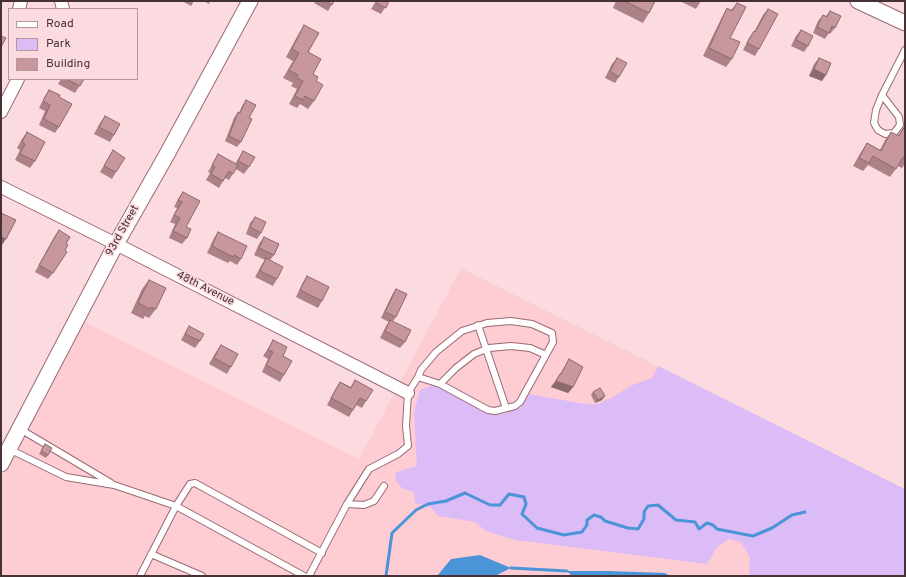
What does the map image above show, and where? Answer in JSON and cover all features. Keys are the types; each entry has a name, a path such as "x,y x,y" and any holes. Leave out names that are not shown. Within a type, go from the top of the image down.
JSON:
{"street":[{"name":"93rd Street","path":"1,464 116,244 166,156 250,1"},
{"path":"858,1 905,23"},
{"path":"1,112 17,80"},
{"name":"48th Avenue","path":"1,188 116,244 408,393"}],"lane":[{"path":"882,95 899,116 900,125 894,133 885,134 878,130 874,122 876,110 882,95 905,50"},
{"path":"310,576 347,504 369,469 398,454 408,446 406,426 408,393 418,377 436,352 462,331 487,322 511,321 532,324 552,333 552,342 546,355 520,402 515,406 495,411 488,410 440,384 418,377"},
{"path":"478,326 506,408"},
{"path":"440,384 456,368 474,354 486,349 510,346 530,348 546,355"},
{"path":"20,428 114,485"},
{"path":"9,449 66,477 114,485 176,506 304,576"},
{"path":"140,576 176,506 190,484 194,483 322,553"},
{"path":"347,504 364,505 374,501 384,486"},
{"path":"151,554 202,576"}],"shaded area":[{"path":"461,268 905,489 905,576 1,576 1,479 85,322 359,459"}],"green space":[{"path":"658,366 905,489 905,576 749,576 750,557 741,542 729,539 717,547 707,564 515,540 486,531 475,522 438,516 431,508 415,503 414,492 402,488 395,480 396,472 417,466 414,412 420,390 434,385 468,402 500,415 520,408 528,394 585,404 598,404 613,397 630,386 652,378"}],"water":[{"path":"480,555 511,568 495,576 437,576 451,559"},
{"path":"567,571 665,573 670,576 572,576"}],"building":[{"path":"326,1 334,1 332,5"},
{"path":"377,1 389,1 386,8 376,3"},
{"path":"624,1 655,1 649,13"},
{"path":"737,3 746,7 730,38 740,42 732,59 709,48 727,8 732,11"},
{"path":"768,9 778,14 759,49 747,43"},
{"path":"830,11 841,16 835,28 832,26 829,33 817,27 823,15 827,17"},
{"path":"304,25 319,33 308,52 321,59 313,74 318,77 316,81 323,85 314,101 305,96 303,100 295,96 303,81 297,78 298,75 289,70 299,53 292,49"},
{"path":"801,30 813,36 808,46 796,40"},
{"path":"1,36 6,38 1,47"},
{"path":"617,58 627,63 619,77 610,71"},
{"path":"819,58 831,63 826,75 814,69"},
{"path":"68,80 83,80 80,86"},
{"path":"49,90 60,95 59,97 72,104 59,127 44,119 50,105 43,101"},
{"path":"246,100 256,105 249,118 252,119 241,142 229,136 238,112 240,113"},
{"path":"105,116 120,124 114,135 99,127"},
{"path":"905,126 905,158 903,157 896,169 873,156 869,163 859,158 867,143 881,151 891,132 899,136"},
{"path":"27,132 45,142 35,161 20,154 25,144 22,142"},
{"path":"113,150 125,158 116,172 104,166"},
{"path":"243,151 255,157 249,167 238,161"},
{"path":"218,154 238,165 233,174 229,171 223,181 211,174 215,167 212,165"},
{"path":"183,192 200,201 186,227 191,229 187,238 173,231 180,218 174,215 182,202 178,200"},
{"path":"1,213 16,220 6,239 1,237"},
{"path":"255,217 266,222 261,233 250,227"},
{"path":"59,230 70,237 66,244 68,245 65,250 67,252 53,273 39,265"},
{"path":"218,232 247,246 241,259 234,255 233,257 212,246"},
{"path":"264,237 279,244 274,255 259,248"},
{"path":"266,258 283,267 277,279 260,271"},
{"path":"307,276 329,287 322,301 300,290"},
{"path":"149,280 166,288 156,309 151,307 150,309 138,303"},
{"path":"396,289 407,294 396,317 385,312"},
{"path":"390,320 411,330 405,342 385,331"},
{"path":"189,326 204,334 200,341 185,334"},
{"path":"273,340 287,347 283,356 292,361 284,375 266,365 273,352 268,350"},
{"path":"221,345 238,354 231,367 214,358"},
{"path":"569,359 583,367 573,387 556,381"},
{"path":"355,380 373,390 366,401 360,398 353,410 331,398 340,382 351,388"},
{"path":"600,388 605,396 598,400 593,392"},
{"path":"45,444 52,448 48,455 41,451"}],"waterway":[{"path":"386,576 392,533 416,510 428,504 446,501 465,493 490,505 500,505 509,494 524,497 526,504 522,514 537,528 564,535 582,532 587,525 587,520 594,515 601,517 605,521 628,528 638,529 644,519 644,512 648,506 658,505 676,520 695,522 699,529 707,523 713,525 717,529 753,536 772,528 792,515 805,512"},
{"path":"511,568 567,571"}]}
